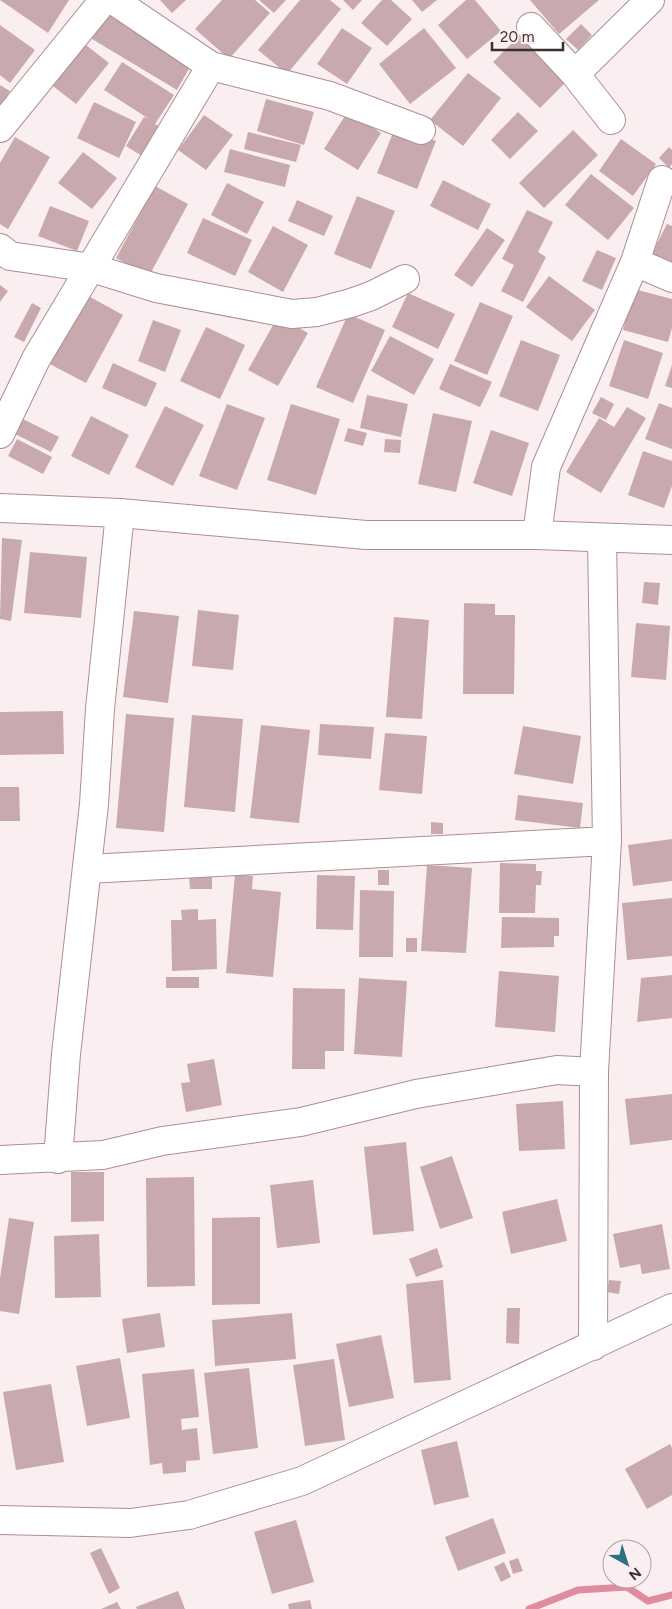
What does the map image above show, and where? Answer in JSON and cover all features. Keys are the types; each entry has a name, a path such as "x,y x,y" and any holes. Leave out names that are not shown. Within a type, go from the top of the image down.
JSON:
{"street":[{"path":"0,128 104,0"},
{"path":"113,0 212,66 330,96 421,130"},
{"path":"575,74 650,0"},
{"path":"531,27 575,74 611,120"},
{"path":"0,434 36,359 212,66"},
{"path":"537,534 546,467 635,262 662,180"},
{"path":"0,248 10,256 92,268 156,288 292,314 317,312 351,303 371,296 405,279"},
{"path":"635,262 672,278"},
{"path":"0,508 120,513 366,535 537,534 672,540"},
{"path":"63,1158 66,1054 88,869 100,709 120,513"},
{"path":"593,1346 594,1072 607,841 602,538"},
{"path":"88,869 607,841"},
{"path":"0,1160 103,1155 162,1141 301,1122 426,1092 557,1070 594,1072"},
{"path":"0,1520 130,1523 189,1515 302,1481 672,1308"}],"building":[{"path":"0,0 69,0 48,33"},
{"path":"160,0 186,0 172,13"},
{"path":"222,0 255,0 270,13 229,59 195,29"},
{"path":"259,0 286,0 274,13"},
{"path":"300,0 330,0 341,9 287,74 258,50"},
{"path":"343,0 362,0 353,10"},
{"path":"382,0 391,0 412,19 387,46 361,23"},
{"path":"412,0 437,0 422,12"},
{"path":"466,0 475,0 501,31 467,59 438,25"},
{"path":"530,0 599,0 559,34"},
{"path":"97,8 191,65 177,90 82,33"},
{"path":"581,24 592,35 578,50 566,39"},
{"path":"0,25 35,50 10,83 0,75"},
{"path":"342,28 372,48 347,84 317,64"},
{"path":"424,28 456,68 410,104 379,64"},
{"path":"522,33 569,79 540,108 493,62"},
{"path":"77,38 109,63 76,104 44,79"},
{"path":"122,62 174,95 155,124 160,127 142,156 126,146 144,117 149,119 104,90"},
{"path":"468,73 501,98 463,146 430,120"},
{"path":"0,85 10,91 0,107"},
{"path":"266,99 314,112 304,145 257,131"},
{"path":"94,102 136,122 119,158 77,138"},
{"path":"348,111 381,133 358,170 324,149"},
{"path":"518,112 538,131 510,159 491,140"},
{"path":"204,115 233,135 206,170 178,150"},
{"path":"396,125 436,141 417,189 377,173"},
{"path":"573,130 598,155 544,208 519,183"},
{"path":"248,132 301,145 296,162 244,149"},
{"path":"15,137 50,157 8,229 0,224 0,163"},
{"path":"621,139 656,164 633,196 599,171"},
{"path":"669,147 672,150 672,164 669,168 659,158"},
{"path":"230,149 290,165 285,187 224,172"},
{"path":"83,152 117,178 92,209 58,183"},
{"path":"591,174 634,208 608,240 565,205"},
{"path":"443,180 491,204 478,230 430,206"},
{"path":"227,183 264,202 247,234 211,215"},
{"path":"155,186 188,204 149,276 116,258"},
{"path":"357,196 395,211 371,269 334,254"},
{"path":"297,200 333,216 324,236 288,221"},
{"path":"50,206 89,221 77,251 38,236"},
{"path":"527,210 553,222 538,252 546,257 523,302 501,291 514,265 502,259"},
{"path":"203,218 252,240 235,276 187,253"},
{"path":"667,224 672,226 672,270 649,259"},
{"path":"273,226 308,245 283,292 248,272"},
{"path":"487,228 505,240 472,287 454,275"},
{"path":"597,250 616,258 602,290 582,281"},
{"path":"549,276 595,310 572,341 526,307"},
{"path":"0,285 8,291 0,302"},
{"path":"634,289 672,299 672,328 668,342 623,330"},
{"path":"81,292 123,315 86,383 44,361"},
{"path":"408,293 455,314 438,349 392,327"},
{"path":"480,302 513,316 487,375 454,361"},
{"path":"32,303 41,308 24,342 14,337"},
{"path":"348,314 385,330 353,403 316,387"},
{"path":"278,316 308,333 278,386 248,370"},
{"path":"153,320 181,330 165,372 138,361"},
{"path":"206,327 245,345 220,399 180,381"},
{"path":"390,336 434,359 414,395 371,371"},
{"path":"521,340 560,355 538,411 499,396"},
{"path":"624,340 663,353 648,399 609,386"},
{"path":"113,363 157,383 146,407 102,388"},
{"path":"450,364 492,382 480,407 439,389"},
{"path":"672,365 672,388 665,386"},
{"path":"367,395 408,404 401,437 360,428"},
{"path":"601,397 614,404 606,420 592,413"},
{"path":"659,403 672,408 672,449 645,439"},
{"path":"227,404 265,418 237,490 199,476"},
{"path":"291,404 340,419 316,495 267,480"},
{"path":"165,406 204,425 173,486 135,467"},
{"path":"627,407 646,418 601,493 566,472 599,418 614,427"},
{"path":"433,413 472,421 456,492 418,484"},
{"path":"91,416 129,435 109,475 71,456"},
{"path":"21,418 59,437 51,452 13,433"},
{"path":"348,428 367,433 363,446 344,441"},
{"path":"491,430 529,443 512,496 473,483"},
{"path":"17,439 52,457 43,474 8,456"},
{"path":"385,439 401,440 400,453 384,452"},
{"path":"643,451 672,461 672,486 664,508 628,495"},
{"path":"2,538 22,540 11,621 0,619"},
{"path":"30,552 87,557 81,618 24,613"},
{"path":"644,582 660,583 658,605 642,603"},
{"path":"464,603 495,604 495,615 515,615 514,694 463,694"},
{"path":"198,610 239,615 233,670 192,666"},
{"path":"134,611 179,616 168,703 123,697"},
{"path":"394,617 429,620 422,719 386,717"},
{"path":"636,623 670,626 666,680 631,677"},
{"path":"63,711 64,754 0,755 0,712"},
{"path":"126,714 174,718 164,832 116,828"},
{"path":"192,715 243,719 235,812 184,807"},
{"path":"320,724 374,727 371,759 318,755"},
{"path":"261,725 310,730 299,823 250,818"},
{"path":"523,726 581,736 573,784 514,774"},
{"path":"385,733 427,736 422,794 379,790"},
{"path":"0,787 19,787 20,821 0,821"},
{"path":"518,795 583,803 580,828 515,820"},
{"path":"431,822 443,823 443,834 431,834"},
{"path":"672,839 672,881 633,886 628,845"},
{"path":"500,863 536,864 536,871 542,871 541,885 536,885 535,913 499,913"},
{"path":"427,865 472,868 466,953 421,951"},
{"path":"378,870 389,870 389,885 378,885"},
{"path":"235,874 253,876 252,889 281,892 273,977 226,973"},
{"path":"317,875 355,876 353,930 316,929"},
{"path":"189,876 212,876 212,889 190,889"},
{"path":"360,890 394,891 393,957 359,957"},
{"path":"672,898 672,956 627,960 622,903"},
{"path":"198,909 198,920 216,919 217,969 172,971 171,920 182,920 181,910"},
{"path":"502,917 559,918 559,936 554,936 554,947 501,948"},
{"path":"406,938 417,938 417,952 406,952"},
{"path":"499,971 559,976 555,1032 495,1027"},
{"path":"672,975 672,1018 637,1022 641,978"},
{"path":"166,977 199,977 199,988 166,988"},
{"path":"359,978 407,981 402,1057 354,1054"},
{"path":"293,988 345,989 344,1051 325,1051 325,1069 292,1069"},
{"path":"214,1059 222,1105 186,1112 181,1083 190,1082 187,1064"},
{"path":"672,1094 672,1140 630,1145 625,1099"},
{"path":"563,1101 565,1149 519,1151 516,1104"},
{"path":"406,1142 414,1231 373,1235 364,1147"},
{"path":"452,1156 473,1218 440,1229 420,1167"},
{"path":"71,1172 104,1172 104,1221 71,1222"},
{"path":"194,1177 195,1286 147,1287 146,1178"},
{"path":"313,1180 320,1243 277,1248 270,1185"},
{"path":"557,1199 567,1241 511,1254 502,1212"},
{"path":"260,1217 260,1304 212,1305 212,1218"},
{"path":"9,1218 34,1222 19,1314 0,1311 0,1278"},
{"path":"662,1224 670,1269 642,1274 640,1264 620,1268 613,1234"},
{"path":"99,1234 101,1297 55,1298 54,1236"},
{"path":"437,1248 443,1267 416,1277 409,1259"},
{"path":"443,1280 451,1380 414,1383 406,1284"},
{"path":"609,1280 621,1281 619,1294 607,1292"},
{"path":"507,1308 520,1308 519,1344 506,1343"},
{"path":"160,1313 165,1347 127,1353 122,1319"},
{"path":"292,1313 296,1359 215,1366 212,1320"},
{"path":"381,1335 394,1398 349,1407 336,1344"},
{"path":"120,1358 130,1418 87,1426 76,1366"},
{"path":"334,1359 345,1440 305,1446 293,1365"},
{"path":"249,1368 258,1448 213,1454 204,1373"},
{"path":"194,1369 199,1417 181,1419 182,1430 197,1428 200,1460 186,1461 186,1472 163,1474 162,1463 150,1465 142,1374"},
{"path":"51,1384 64,1462 16,1470 3,1392"},
{"path":"457,1441 469,1497 434,1505 421,1450"},
{"path":"670,1444 672,1448 672,1495 647,1509 625,1469"},
{"path":"493,1518 506,1553 458,1571 445,1537"},
{"path":"296,1520 314,1582 272,1594 254,1532"},
{"path":"101,1548 120,1588 109,1594 90,1553"},
{"path":"518,1558 523,1571 513,1574 509,1561"},
{"path":"504,1562 511,1577 501,1582 494,1567"},
{"path":"178,1591 185,1609 137,1609 136,1607"},
{"path":"310,1600 312,1609 289,1609 288,1604"},
{"path":"117,1602 121,1609 101,1609"}],"waterway":[{"path":"529,1609 578,1590 627,1587 648,1601 672,1595"}]}
